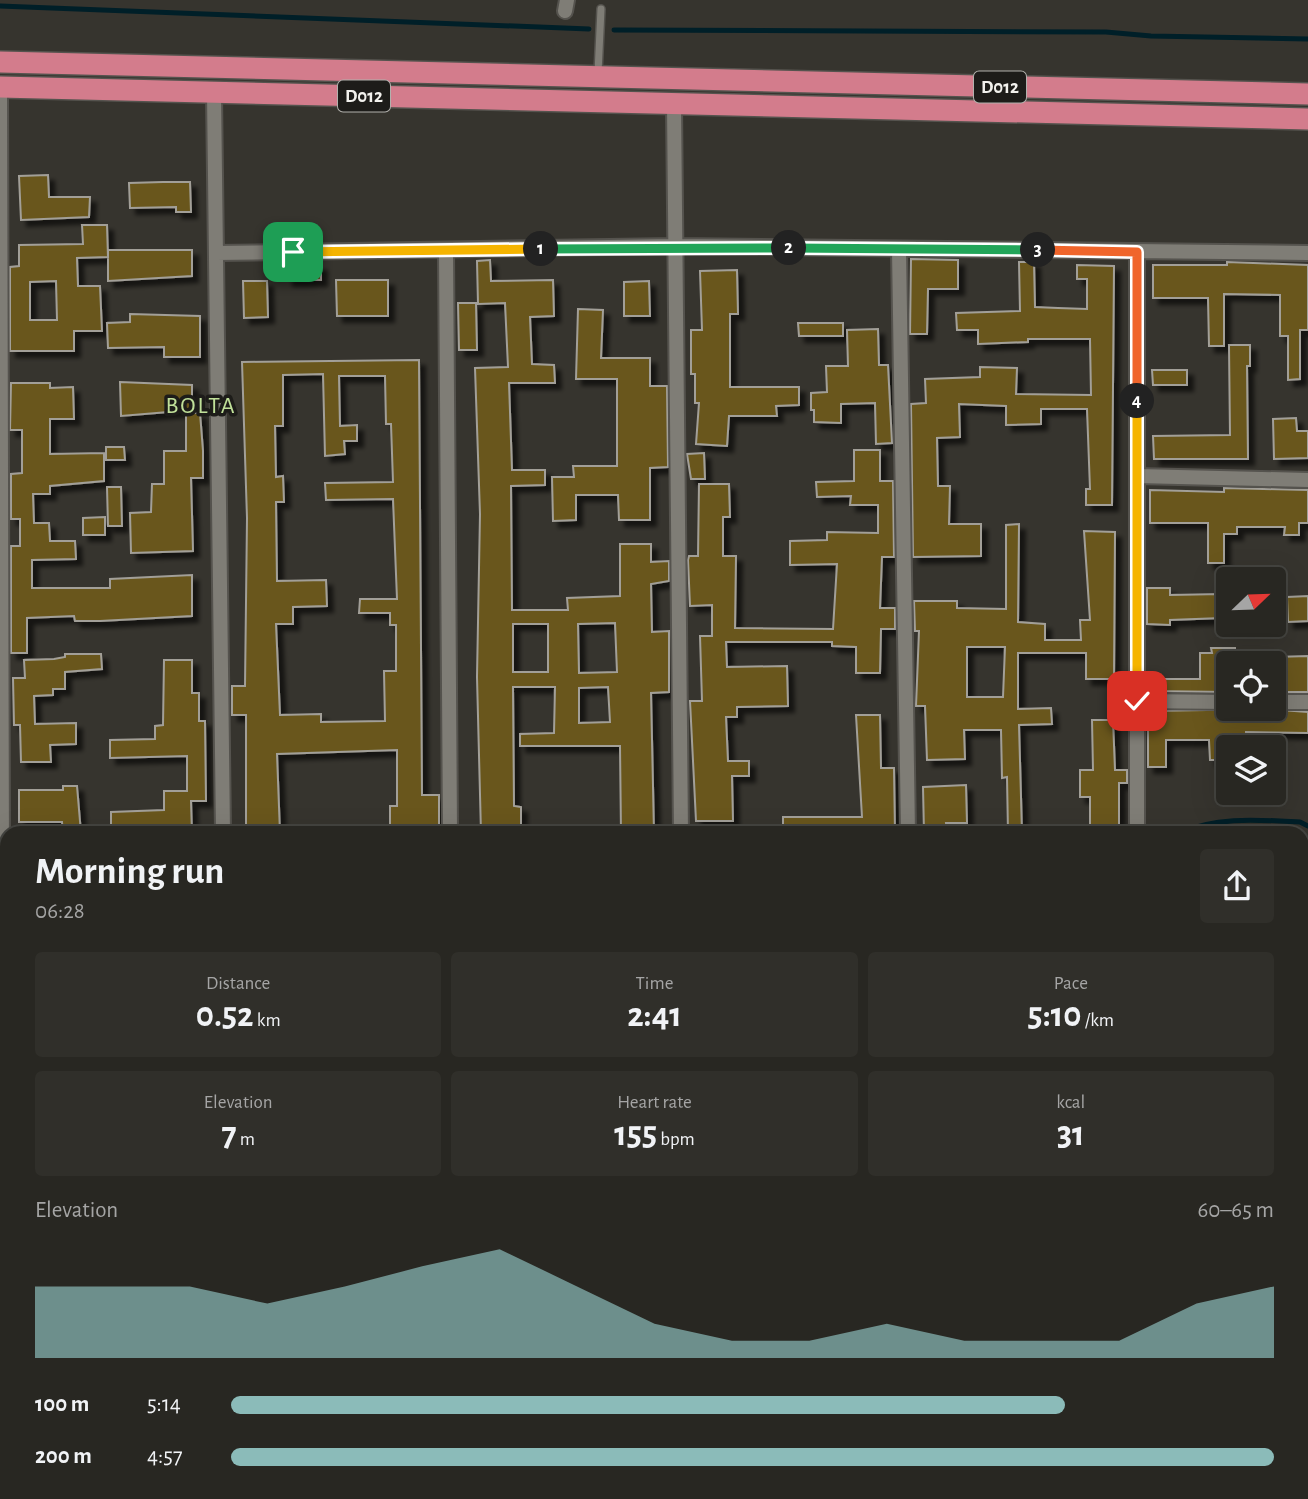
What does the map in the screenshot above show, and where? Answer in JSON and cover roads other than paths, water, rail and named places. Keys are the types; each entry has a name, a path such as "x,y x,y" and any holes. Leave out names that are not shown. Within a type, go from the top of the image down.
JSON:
{"highway":[{"name":"D012","path":"0,62 1308,94"},
{"name":"D012","path":"0,87 1308,119"}],"street":[{"path":"0,87 4,826"},
{"path":"214,93 223,826"},
{"path":"674,104 681,826"},
{"path":"216,253 675,246 1308,253"},
{"path":"899,249 908,826"},
{"path":"446,250 450,826"},
{"path":"1137,252 1137,826"},
{"path":"1137,476 1308,480"},
{"path":"1137,701 1216,702"},
{"path":"1286,702 1308,702"}],"lane":[{"path":"598,77 601,9"}],"waterway":[{"path":"0,6 589,29"},
{"path":"614,30 1106,32 1151,36 1308,39"},
{"path":"1200,826 1239,820 1300,822 1308,826"}],"district":[{"name":"BOLTA","path":"201,406"}]}
